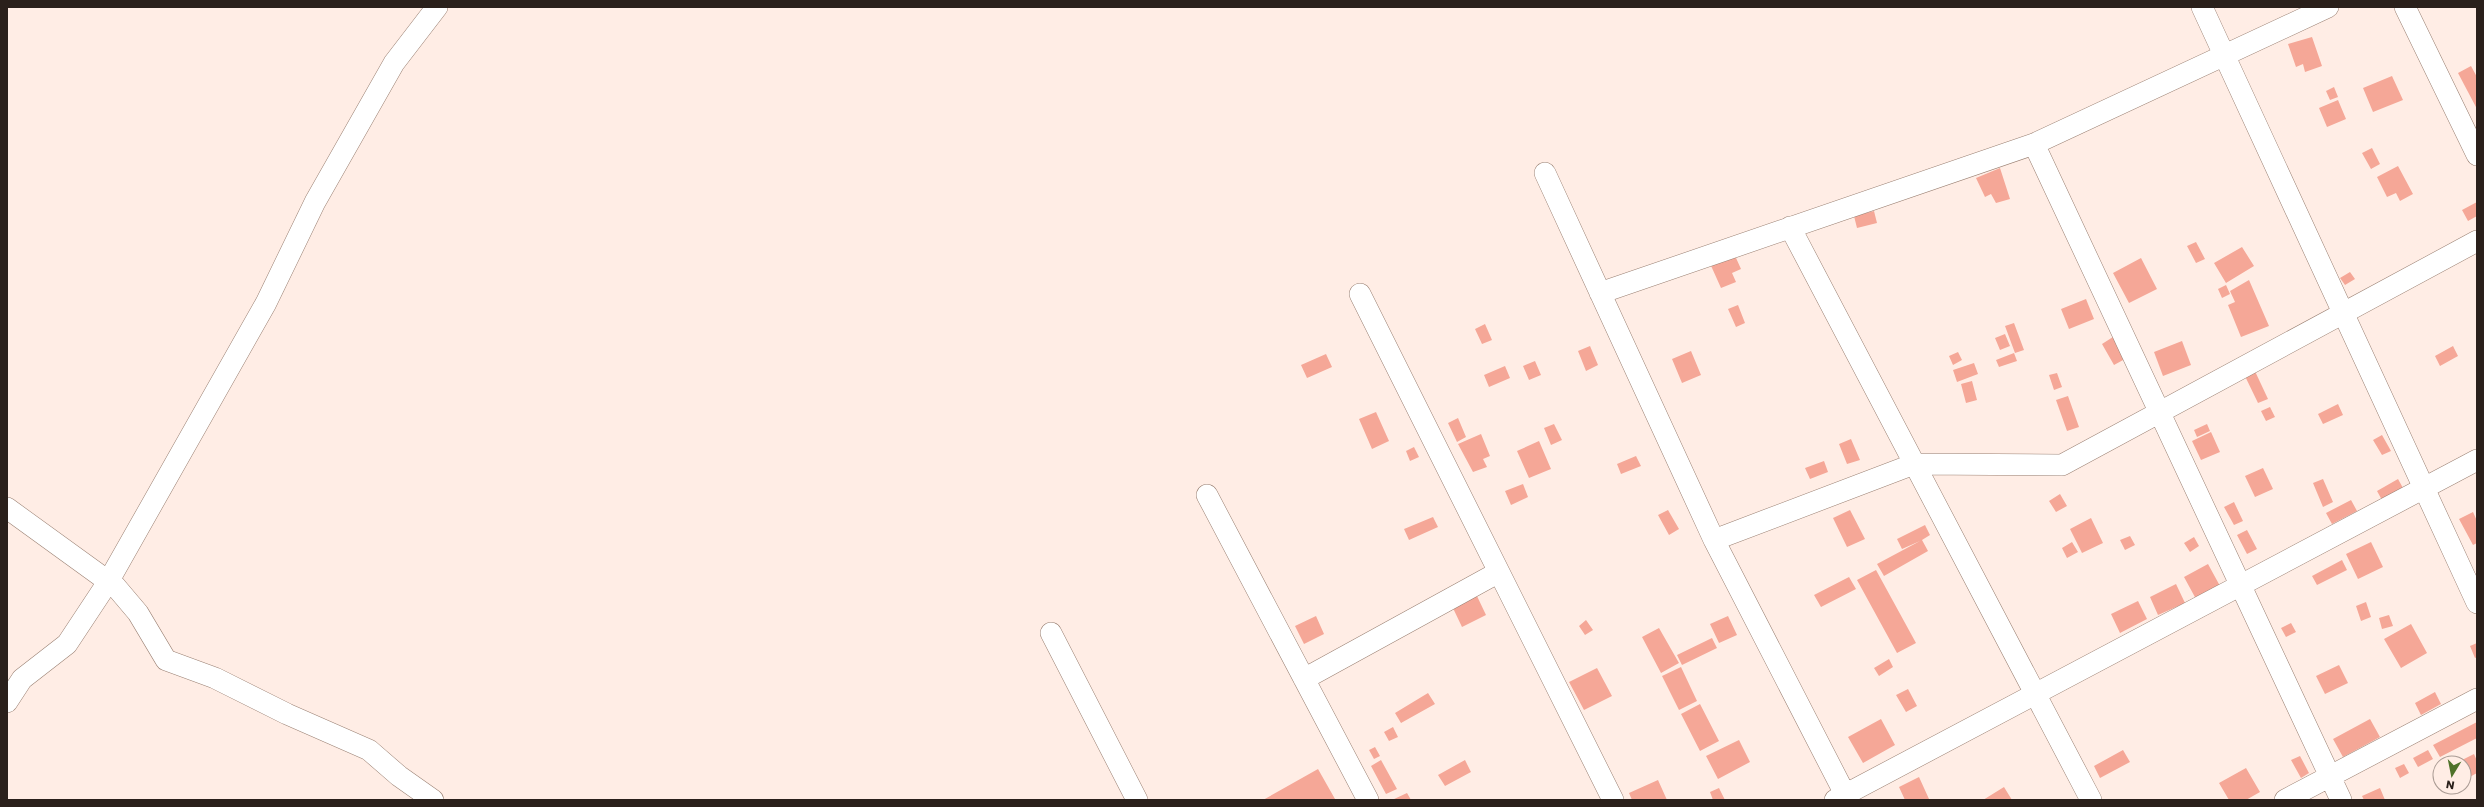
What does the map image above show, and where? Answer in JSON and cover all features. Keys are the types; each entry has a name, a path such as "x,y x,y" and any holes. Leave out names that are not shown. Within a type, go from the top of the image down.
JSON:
{"street":[{"path":"7,702 22,679 67,644 108,582 266,303 315,202 394,63 437,7"},
{"path":"2202,7 2477,603"},
{"path":"1600,292 2034,144 2328,7"},
{"path":"2405,7 2477,155"},
{"path":"2034,144 2341,800"},
{"path":"1545,173 1714,540 1843,798 2477,460"},
{"path":"1790,227 2091,800"},
{"path":"1714,540 1914,464 2062,465 2477,241"},
{"path":"1360,294 1613,800"},
{"path":"1207,495 1368,800"},
{"path":"7,508 108,582 138,613 166,660 215,678 369,750 399,776 433,800"},
{"path":"1304,679 1499,572"},
{"path":"1051,633 1137,800"},
{"path":"2285,800 2477,699"}],"building":[{"path":"2312,37 2322,66 2305,72 2303,64 2296,67 2288,44"},
{"path":"2471,66 2477,77 2477,109 2458,73"},
{"path":"2392,76 2403,100 2373,112 2363,88"},
{"path":"2334,87 2338,97 2330,100 2326,91"},
{"path":"2338,100 2346,119 2327,127 2319,108"},
{"path":"2372,148 2380,164 2371,169 2362,153"},
{"path":"2398,166 2413,194 2400,201 2396,193 2387,197 2377,177"},
{"path":"2000,168 2010,199 1996,203 1991,194 1985,197 1976,178"},
{"path":"2477,202 2477,216 2468,221 2462,210"},
{"path":"1874,211 1877,223 1857,228 1854,216"},
{"path":"2196,242 2205,259 2196,263 2187,246"},
{"path":"2242,247 2254,266 2226,283 2214,263"},
{"path":"1732,249 1741,269 1732,273 1736,282 1721,288 1708,259"},
{"path":"2141,258 2157,289 2129,303 2113,273"},
{"path":"2350,272 2355,279 2345,285 2340,278"},
{"path":"2249,280 2269,326 2241,337 2228,305 2235,302 2230,291"},
{"path":"2226,285 2230,294 2222,298 2218,289"},
{"path":"2086,299 2094,319 2069,329 2061,309"},
{"path":"1738,305 1745,323 1736,327 1728,309"},
{"path":"2014,323 2024,350 2015,353 2005,326"},
{"path":"1485,324 1492,340 1482,344 1475,329"},
{"path":"2005,334 2010,346 2000,350 1995,338"},
{"path":"2113,337 2125,359 2114,365 2102,344"},
{"path":"2182,341 2191,365 2163,376 2154,352"},
{"path":"1590,346 1598,365 1586,371 1578,351"},
{"path":"2453,346 2458,356 2440,366 2435,356"},
{"path":"1691,351 1701,375 1682,383 1672,359"},
{"path":"1958,352 1962,360 1953,365 1949,356"},
{"path":"2014,353 2017,361 1999,367 1996,360"},
{"path":"1326,354 1332,367 1307,378 1301,365"},
{"path":"1535,361 1541,375 1529,380 1523,366"},
{"path":"1974,363 1978,374 1957,382 1953,370"},
{"path":"1505,366 1510,378 1489,387 1484,375"},
{"path":"2253,367 2268,399 2258,403 2243,372"},
{"path":"2057,373 2062,387 2054,390 2049,375"},
{"path":"1972,381 1977,400 1966,403 1961,384"},
{"path":"2068,396 2079,427 2067,431 2056,400"},
{"path":"2338,404 2343,415 2323,424 2318,414"},
{"path":"2270,407 2275,417 2266,421 2261,411"},
{"path":"1376,412 1389,441 1372,449 1359,419"},
{"path":"1458,418 1466,437 1457,442 1448,423"},
{"path":"1554,424 1562,440 1551,445 1544,428"},
{"path":"2207,424 2210,431 2197,437 2194,430"},
{"path":"2211,432 2220,452 2201,460 2192,441"},
{"path":"1481,434 1490,456 1483,459 1487,467 1473,472 1458,444"},
{"path":"2382,435 2391,451 2382,455 2373,440"},
{"path":"1851,439 1860,460 1847,464 1839,444"},
{"path":"1539,441 1551,469 1529,478 1517,451"},
{"path":"1414,447 1419,457 1410,461 1406,451"},
{"path":"1636,456 1641,466 1621,474 1617,464"},
{"path":"1824,461 1828,472 1810,479 1805,468"},
{"path":"2263,468 2273,489 2255,497 2245,476"},
{"path":"2323,479 2333,502 2323,507 2313,483"},
{"path":"2398,479 2403,488 2382,500 2377,491"},
{"path":"1523,484 1528,497 1511,505 1505,491"},
{"path":"2060,494 2067,506 2056,512 2049,501"},
{"path":"2351,500 2357,511 2332,524 2326,513"},
{"path":"2234,502 2243,521 2234,525 2224,507"},
{"path":"1668,510 1679,529 1669,535 1658,515"},
{"path":"1850,510 1865,539 1847,547 1833,518"},
{"path":"2473,512 2477,521 2477,543 2473,545 2459,519"},
{"path":"1433,517 1438,527 1409,540 1404,529"},
{"path":"2091,518 2103,543 2082,553 2070,529"},
{"path":"1925,525 1930,535 1922,540 1928,551 1884,576 1877,564 1920,541 1902,549 1897,539"},
{"path":"2247,530 2257,549 2247,554 2237,535"},
{"path":"2130,536 2135,545 2125,550 2120,540"},
{"path":"2194,537 2199,546 2190,552 2184,543"},
{"path":"2072,542 2078,552 2067,558 2062,548"},
{"path":"2371,542 2383,567 2358,579 2346,554"},
{"path":"2342,560 2347,570 2317,585 2312,576"},
{"path":"2208,564 2220,586 2196,599 2184,577"},
{"path":"1876,570 1916,643 1897,653 1857,580"},
{"path":"1849,577 1856,589 1821,607 1814,595"},
{"path":"2176,584 2185,603 2158,615 2150,597"},
{"path":"1476,594 1486,615 1462,627 1452,606"},
{"path":"2138,601 2147,619 2120,633 2111,614"},
{"path":"2366,602 2371,617 2361,621 2356,606"},
{"path":"2389,615 2393,626 2382,629 2379,618"},
{"path":"1316,616 1324,634 1304,644 1295,626"},
{"path":"1728,616 1737,635 1719,643 1710,624"},
{"path":"1586,620 1593,630 1585,635 1579,626"},
{"path":"2291,623 2296,632 2286,637 2281,628"},
{"path":"2411,624 2427,653 2401,668 2384,639"},
{"path":"1659,628 1679,663 1661,673 1642,637"},
{"path":"1712,638 1717,648 1682,665 1677,655"},
{"path":"2477,643 2477,657 2475,658 2470,646"},
{"path":"1889,659 1893,667 1879,676 1874,668"},
{"path":"2339,665 2348,683 2325,694 2316,676"},
{"path":"1681,667 1697,701 1679,710 1662,676"},
{"path":"1597,668 1612,696 1584,710 1569,682"},
{"path":"1908,689 1917,706 1906,712 1896,695"},
{"path":"2435,692 2441,704 2421,715 2415,703"},
{"path":"1428,693 1435,704 1401,723 1395,713"},
{"path":"1700,704 1719,741 1700,751 1681,714"},
{"path":"1881,719 1895,745 1863,763 1848,737"},
{"path":"2370,719 2380,737 2343,757 2333,739"},
{"path":"2477,722 2477,738 2444,755 2439,755 2433,745"},
{"path":"1393,727 1398,737 1389,741 1384,732"},
{"path":"1739,740 1750,762 1718,779 1706,756"},
{"path":"1375,747 1380,756 1374,759 1369,750"},
{"path":"2123,750 2130,762 2100,778 2094,766"},
{"path":"2428,750 2432,760 2418,767 2413,758"},
{"path":"2474,754 2477,761 2477,773 2472,776 2472,755"},
{"path":"2300,756 2309,773 2301,778 2291,760"},
{"path":"1381,760 1397,789 1386,794 1371,766"},
{"path":"1465,760 1471,772 1445,786 1438,775"},
{"path":"2404,764 2409,773 2400,778 2395,768"},
{"path":"2246,768 2260,792 2246,800 2229,800 2219,783"},
{"path":"1318,769 1335,799 1263,800"},
{"path":"1919,777 1929,799 1905,800 1899,787"},
{"path":"1658,780 1667,800 1632,800 1629,793"},
{"path":"2004,787 2012,800 1983,800"},
{"path":"1719,788 1725,800 1713,800 1710,792"},
{"path":"2380,788 2385,800 2364,800 2362,796"},
{"path":"1407,793 1411,800 1392,800"}]}
